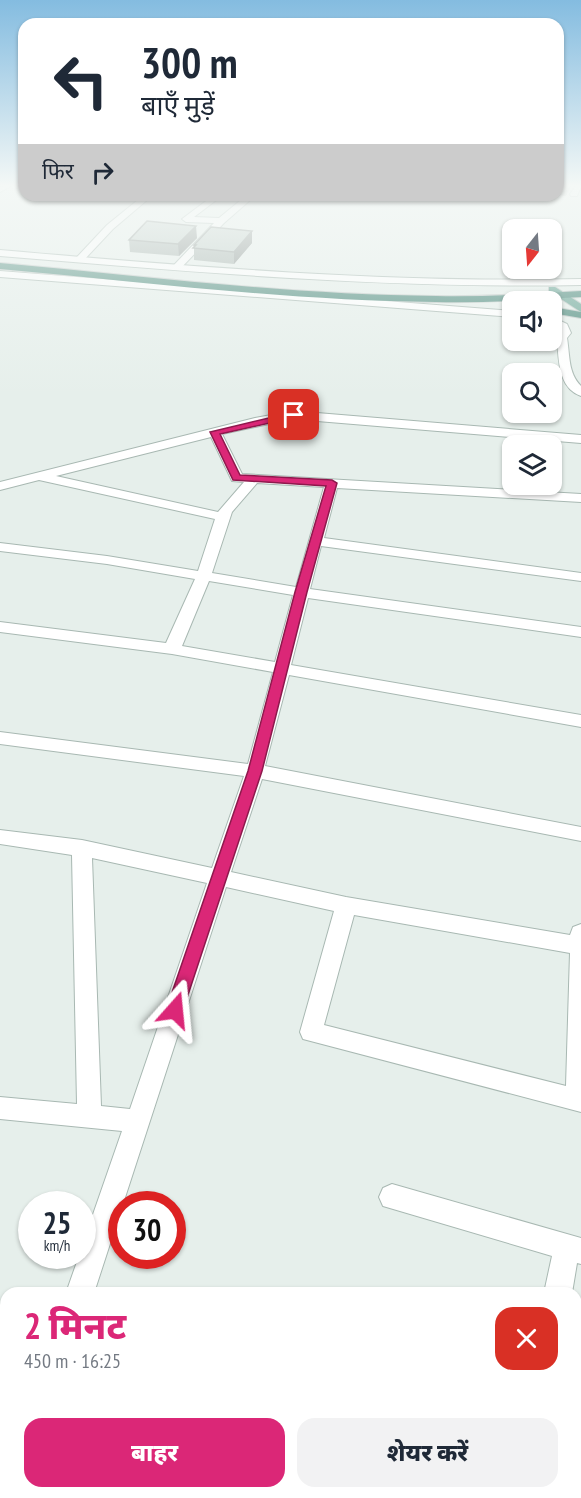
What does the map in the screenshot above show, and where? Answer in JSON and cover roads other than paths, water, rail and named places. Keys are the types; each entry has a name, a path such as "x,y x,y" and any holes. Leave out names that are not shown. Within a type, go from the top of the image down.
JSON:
{"highway":[{"path":"0,259 386,290 462,293 552,289 578,291"},
{"path":"0,266 351,297 429,301 502,301"},
{"path":"562,296 578,291"},
{"path":"562,312 581,315"}],"main road":[{"path":"562,297 581,309"}],"street":[{"path":"33,256 421,284 578,291"},
{"path":"80,260 84,256"},
{"path":"177,267 188,256"},
{"path":"0,274 502,313"},
{"path":"560,351 564,373 569,382 581,392"},
{"path":"0,486 215,432 294,415 581,439"},
{"path":"215,432 237,478 581,498"},
{"path":"39,476 223,517"},
{"path":"172,649 204,576 225,511 254,479"},
{"path":"82,1287 255,771 332,483"},
{"path":"315,541 581,577"},
{"path":"0,546 581,632"},
{"path":"0,627 172,649 581,721"},
{"path":"0,738 255,771 581,834"},
{"path":"0,837 82,848 346,905 580,940 579,1100 311,1032 346,905"},
{"path":"82,848 89,1117"},
{"path":"0,1108 137,1121"},
{"path":"392,1197 574,1249 560,1287"}]}
